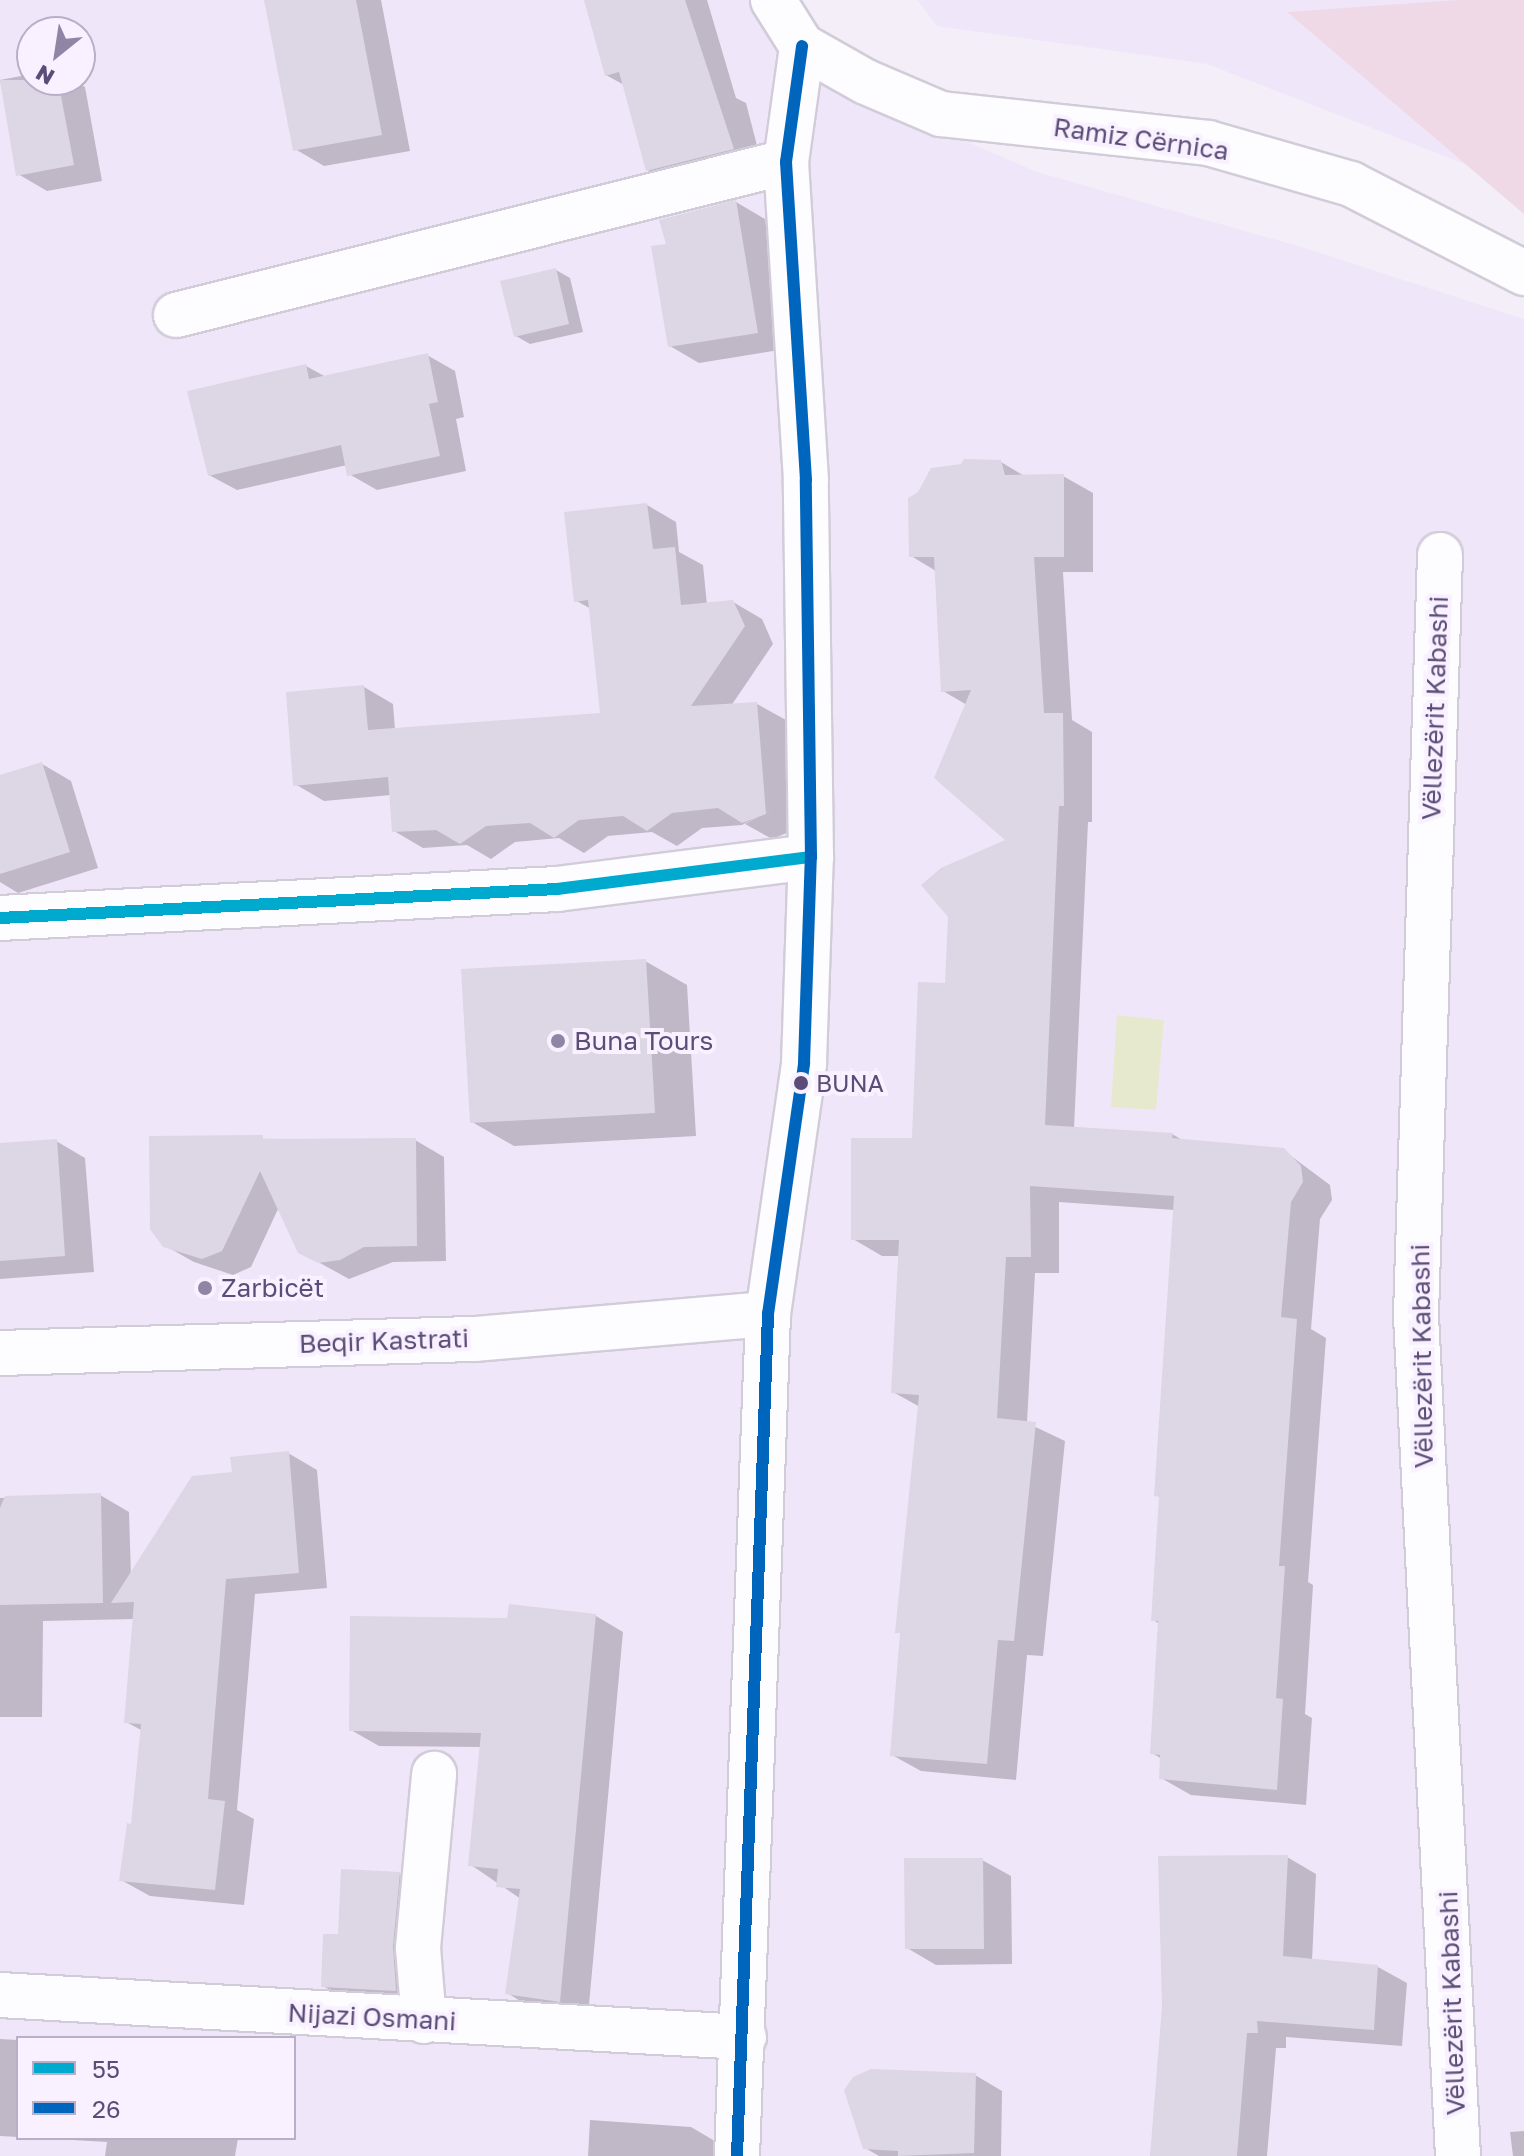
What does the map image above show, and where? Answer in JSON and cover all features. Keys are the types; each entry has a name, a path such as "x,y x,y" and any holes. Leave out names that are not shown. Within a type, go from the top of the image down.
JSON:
{"street":[{"name":"Ramiz Cërnica","path":"773,0 802,46 866,82 941,114 1208,143 1351,184 1524,273"},
{"path":"737,2156 744,2037 768,1314 804,1063 811,857 806,480 786,162 802,46"},
{"path":"176,315 786,162"},
{"name":"Vëllezërit Kabashi","path":"1440,555 1416,1316 1458,2156"},
{"path":"0,918 557,889 811,857"},
{"name":"Beqir Kastrati","path":"0,1353 475,1339 768,1314"},
{"path":"424,2021 418,1948 434,1774"},
{"name":"Nijazi Osmani","path":"0,1995 744,2037"}],"shaded area":[{"path":"0,0 773,0 793,66 1037,172 1305,248 1524,319 1524,2156 0,2156"},
{"path":"917,0 1524,0 1524,187 1207,64 937,26"},
{"path":"1458,0 1524,0 1524,214 1287,12"},
{"path":"1117,1015 1164,1020 1156,1110 1111,1107"}],"building":[{"path":"264,0 356,0 382,135 293,151"},
{"path":"584,0 685,0 734,149 646,171 619,72 605,76"},
{"path":"0,80 16,80 16,96 61,96 74,165 16,176"},
{"path":"736,200 758,333 668,347 651,246 666,244 659,220"},
{"path":"556,268 569,324 514,337 500,281"},
{"path":"428,353 438,402 429,404 440,456 347,476 341,445 208,476 187,391 306,364 309,379"},
{"path":"964,459 1001,460 1005,475 1064,474 1064,557 1034,557 1044,713 1063,713 1064,806 1059,806 1045,1125 1173,1133 1172,1138 1284,1148 1301,1166 1303,1182 1291,1202 1281,1317 1297,1319 1279,1566 1285,1566 1276,1698 1283,1699 1277,1790 1159,1779 1160,1755 1150,1754 1158,1621 1151,1621 1159,1497 1154,1496 1174,1196 1030,1186 1031,1257 1006,1257 997,1418 1036,1422 1014,1641 998,1640 987,1764 890,1756 900,1633 895,1633 919,1395 891,1393 899,1240 851,1240 851,1138 912,1138 918,982 945,983 948,917 921,885 941,868 1005,840 934,778 971,690 941,692 934,557 909,557 908,498 918,492 931,468 961,464"},
{"path":"647,503 653,549 675,547 681,605 733,600 745,626 691,706 757,702 766,814 742,823 718,808 672,813 647,831 623,816 579,820 554,838 530,823 486,826 460,844 436,830 392,832 388,777 293,786 286,692 364,685 368,730 600,713 588,600 574,602 564,512"},
{"path":"42,762 70,852 0,874 0,775"},
{"name":"Buna Tours","path":"646,959 655,1113 470,1123 461,969"},
{"path":"263,1135 263,1139 416,1138 417,1246 364,1247 340,1260 318,1263 298,1253 260,1171 222,1251 202,1259 163,1247 150,1229 149,1136"},
{"path":"57,1139 65,1256 0,1261 0,1143"},
{"path":"289,1451 299,1573 226,1579 208,1799 225,1801 215,1890 119,1881 127,1823 131,1824 141,1724 124,1723 134,1602 111,1603 192,1476 232,1472 230,1457"},
{"path":"101,1493 103,1603 0,1605 0,1508 5,1496"},
{"path":"509,1604 596,1614 560,2002 505,1994 520,1889 496,1887 498,1869 468,1866 481,1733 349,1731 350,1616 507,1618"},
{"path":"1288,1855 1283,1956 1378,1965 1374,2030 1257,2021 1258,2033 1247,2033 1237,2156 1150,2156 1162,2006 1158,1856"},
{"path":"904,1858 983,1858 984,1949 905,1949"},
{"path":"341,1869 400,1872 393,1946 396,1991 321,1987 323,1934 338,1934"},
{"path":"871,2069 976,2073 974,2153 898,2156 898,2151 863,2149 844,2090 853,2077"}],"transit line":[{"name":"26","path":"737,2156 768,1314 804,1063 811,857 806,480 786,162 802,46"},
{"name":"55","path":"0,918 557,889 811,857"}],"place":[{"name":"Buna Tours","path":"558,1041"},
{"name":"BUNA","path":"801,1083"},
{"name":"Zarbicët","path":"205,1288"}]}
